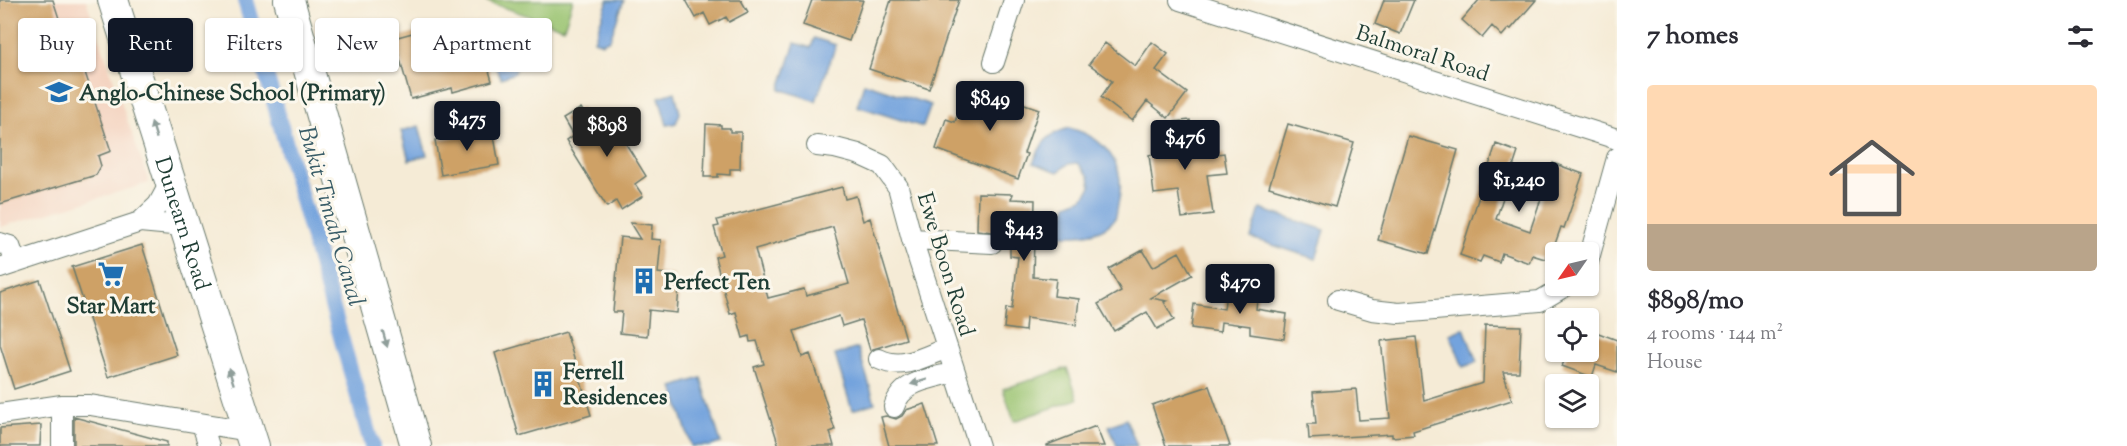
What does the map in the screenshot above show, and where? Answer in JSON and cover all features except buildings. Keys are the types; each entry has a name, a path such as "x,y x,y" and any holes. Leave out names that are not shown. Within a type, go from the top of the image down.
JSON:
{"highway":[{"name":"Dunearn Road","path":"113,0 252,439"},
{"path":"289,0 416,446"}],"street":[{"path":"994,62 1014,0"},
{"name":"Balmoral Road","path":"1180,0 1617,139"},
{"name":"Ewe Boon Road","path":"817,146 858,154 882,165 898,187 912,239 979,446"},
{"path":"1594,242 1617,158"},
{"path":"140,222 158,205 170,183"},
{"path":"0,243 10,246 8,265 140,222 183,226"},
{"path":"912,239 992,243"},
{"path":"1338,300 1372,310 1399,313 1540,301 1549,296"},
{"path":"879,359 889,364 900,364 947,348"},
{"path":"894,407 897,397 904,388 955,372"},
{"path":"0,414 62,405 90,405 202,423 252,439"},
{"path":"62,405 62,446"},
{"path":"202,423 209,446"}],"shaded area":[{"name":"Anglo-Chinese School (Primary)","path":"0,0 86,0 92,18 18,18 18,72 96,72 96,29 108,64 108,72 111,72 149,183 0,227"}],"green space":[{"path":"573,0 564,28 552,24 552,18 535,18 485,1"},
{"path":"1067,368 1078,399 1014,421 1003,389"}],"water":[{"path":"608,0 624,0 610,39 602,43 594,40"},
{"path":"814,38 836,45 816,101 780,89 795,43 811,48"},
{"path":"498,72 515,72 515,73 501,78"},
{"path":"864,83 931,105 923,127 857,106"},
{"path":"675,92 680,113 676,123 667,125 659,97"},
{"path":"419,126 427,155 409,160 401,131"},
{"path":"1069,128 1093,138 1111,155 1120,177 1120,190 1116,216 1110,224 1090,233 1059,235 1067,204 1083,198 1091,187 1089,176 1078,163 1068,164 1058,172 1033,163 1046,140 1055,133"},
{"path":"1260,209 1325,230 1316,259 1251,238"},
{"path":"1464,328 1477,362 1463,367 1450,334"},
{"path":"858,348 875,403 852,410 835,355"},
{"path":"701,378 721,443 710,446 691,446 673,387"},
{"path":"1126,419 1137,446 1117,446 1109,426"}],"waterway":[{"name":"Bukit Timah Canal","path":"245,0 372,446"}],"place":[{"name":"Anglo-Chinese School (Primary)","path":"59,92"},
{"name":"Star Mart","path":"111,274"},
{"name":"Perfect Ten","path":"644,281"},
{"name":"Ferrell Residences","path":"543,384"}]}
